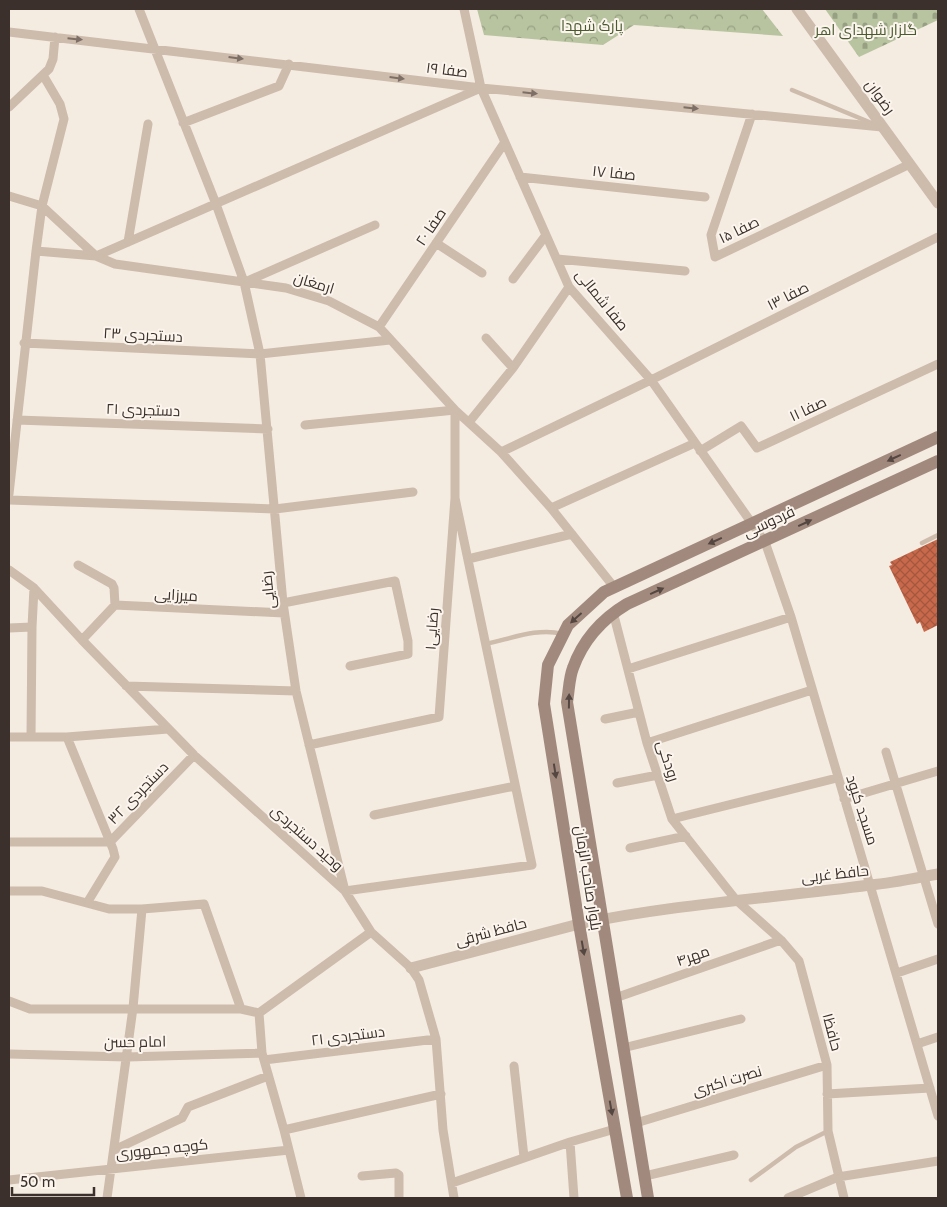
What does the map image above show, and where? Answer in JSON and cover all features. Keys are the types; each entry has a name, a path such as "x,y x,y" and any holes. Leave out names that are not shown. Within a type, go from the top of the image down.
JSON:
{"main road":[{"name":"فردوسی","path":"614,587 938,437"},
{"name":"فردوسی","path":"613,612 938,461"},
{"name":"بلوار صاحب الزمان","path":"614,587 604,592 568,625 548,664 544,704 579,924 627,1198"},
{"name":"بلوار صاحب الزمان","path":"613,612 586,639 572,669 567,702 648,1198"}],"street":[{"path":"139,9 216,204 244,282 375,225"},
{"name":"صفا شمالی","path":"464,9 481,88 569,286 650,380 764,542"},
{"name":"رضوان","path":"797,9 938,203"},
{"name":"صفا ۱۹","path":"9,32 481,88 882,127"},
{"path":"9,107 49,69 53,59 55,37"},
{"path":"183,123 278,86 289,64"},
{"path":"9,494 24,342 42,206 64,120 60,104 43,75"},
{"path":"36,251 96,256 481,88"},
{"name":"صفا ۱۵","path":"752,114 711,236 715,257 910,164"},
{"path":"128,242 148,124"},
{"name":"صفا ۲۰","path":"379,326 505,142"},
{"name":"صفا ۱۷","path":"520,177 705,197"},
{"path":"9,196 42,206 96,256"},
{"path":"514,279 546,235"},
{"name":"صفا ۱۳","path":"501,452 938,237"},
{"path":"436,243 482,273"},
{"name":"ارمغان","path":"96,256 115,264 286,288 329,301 379,326 456,410 501,452 551,508 614,587"},
{"path":"557,259 685,271"},
{"name":"رضایی","path":"244,282 260,354 284,613 296,691 345,891"},
{"path":"470,422 513,368 569,286"},
{"path":"486,338 513,368"},
{"name":"دستجردی ۲۳","path":"24,342 260,354 390,340"},
{"name":"صفا ۱۱","path":"700,451 741,426 757,448 938,364"},
{"path":"305,425 456,410"},
{"name":"رضایی۱","path":"309,746 439,717 455,498 456,410"},
{"name":"دستجردی ۲۱","path":"16,420 268,429"},
{"path":"551,508 695,443"},
{"path":"9,500 275,509 413,492"},
{"path":"345,891 532,865 455,498"},
{"path":"468,559 572,534"},
{"name":"مسجد کبود","path":"764,542 791,617 837,778 872,885 938,1116"},
{"path":"78,565 112,584 115,605 82,640"},
{"name":"وحید دستجردی","path":"9,570 34,588 194,755 345,891 372,932 411,968 419,980 436,1039 443,1130 454,1198"},
{"path":"283,603 395,581 408,641 408,654 350,666"},
{"path":"31,737 34,588"},
{"name":"میرزایی","path":"115,605 284,613"},
{"name":"رودکی","path":"613,612 647,743 672,818 736,900"},
{"path":"628,668 791,617"},
{"path":"9,628 32,627"},
{"path":"126,686 296,691"},
{"path":"647,743 812,690"},
{"path":"605,719 639,712"},
{"path":"9,737 67,737 168,729"},
{"path":"67,737 114,849 115,857 87,903"},
{"path":"886,752 938,924"},
{"name":"دستجردی ۳۲","path":"9,842 110,842 194,755"},
{"path":"844,800 938,771"},
{"path":"617,784 658,775"},
{"path":"672,818 837,778"},
{"path":"374,815 516,786"},
{"path":"630,848 686,836"},
{"name":"حافظ غربی","path":"736,900 872,885 938,874"},
{"path":"9,891 42,891 109,909 142,909 204,904 241,1009"},
{"path":"602,919 736,900"},
{"name":"حافظ۱","path":"736,900 780,940 799,961 827,1066 828,1131 844,1198"},
{"path":"107,1198 133,1008 142,909"},
{"name":"حافظ شرقی","path":"411,968 602,919"},
{"path":"9,1001 30,1009 241,1009 259,1013 372,932"},
{"name":"مهر۴","path":"615,998 780,940"},
{"path":"896,973 938,959"},
{"path":"259,1013 263,1057 301,1198"},
{"path":"623,1048 741,1019"},
{"path":"917,1044 938,1037"},
{"name":"دستجردی ۲۱","path":"263,1057 436,1039"},
{"path":"9,1054 9,1062"},
{"name":"امام حسن","path":"9,1054 127,1057 263,1057"},
{"path":"514,1066 524,1158"},
{"name":"نصرت اکبری","path":"636,1123 827,1066"},
{"path":"114,1150 182,1118 188,1107 268,1076"},
{"path":"827,1094 930,1088"},
{"path":"284,1130 441,1094"},
{"path":"452,1183 570,1142 615,1129"},
{"path":"570,1142 574,1198"},
{"name":"کوچه جمهوری","path":"9,1180 289,1150"},
{"path":"645,1176 734,1154"},
{"path":"788,1198 838,1176 938,1161"},
{"path":"362,1176 396,1172 400,1175 400,1198"}],"lane":[{"path":"792,90 882,127"},
{"path":"922,543 938,534"},
{"path":"486,644 537,633 554,631 563,634"},
{"path":"751,1180 796,1147 828,1131"}],"green space":[{"name":"پارک شهدا","path":"477,9 762,9 783,36 634,25 603,45 484,35"},
{"name":"گلزار شهدای اهر","path":"825,9 938,9 938,20 859,57"}],"building":[{"path":"938,539 938,625 924,632 920,622 917,624 889,566 892,565 890,562"}]}
